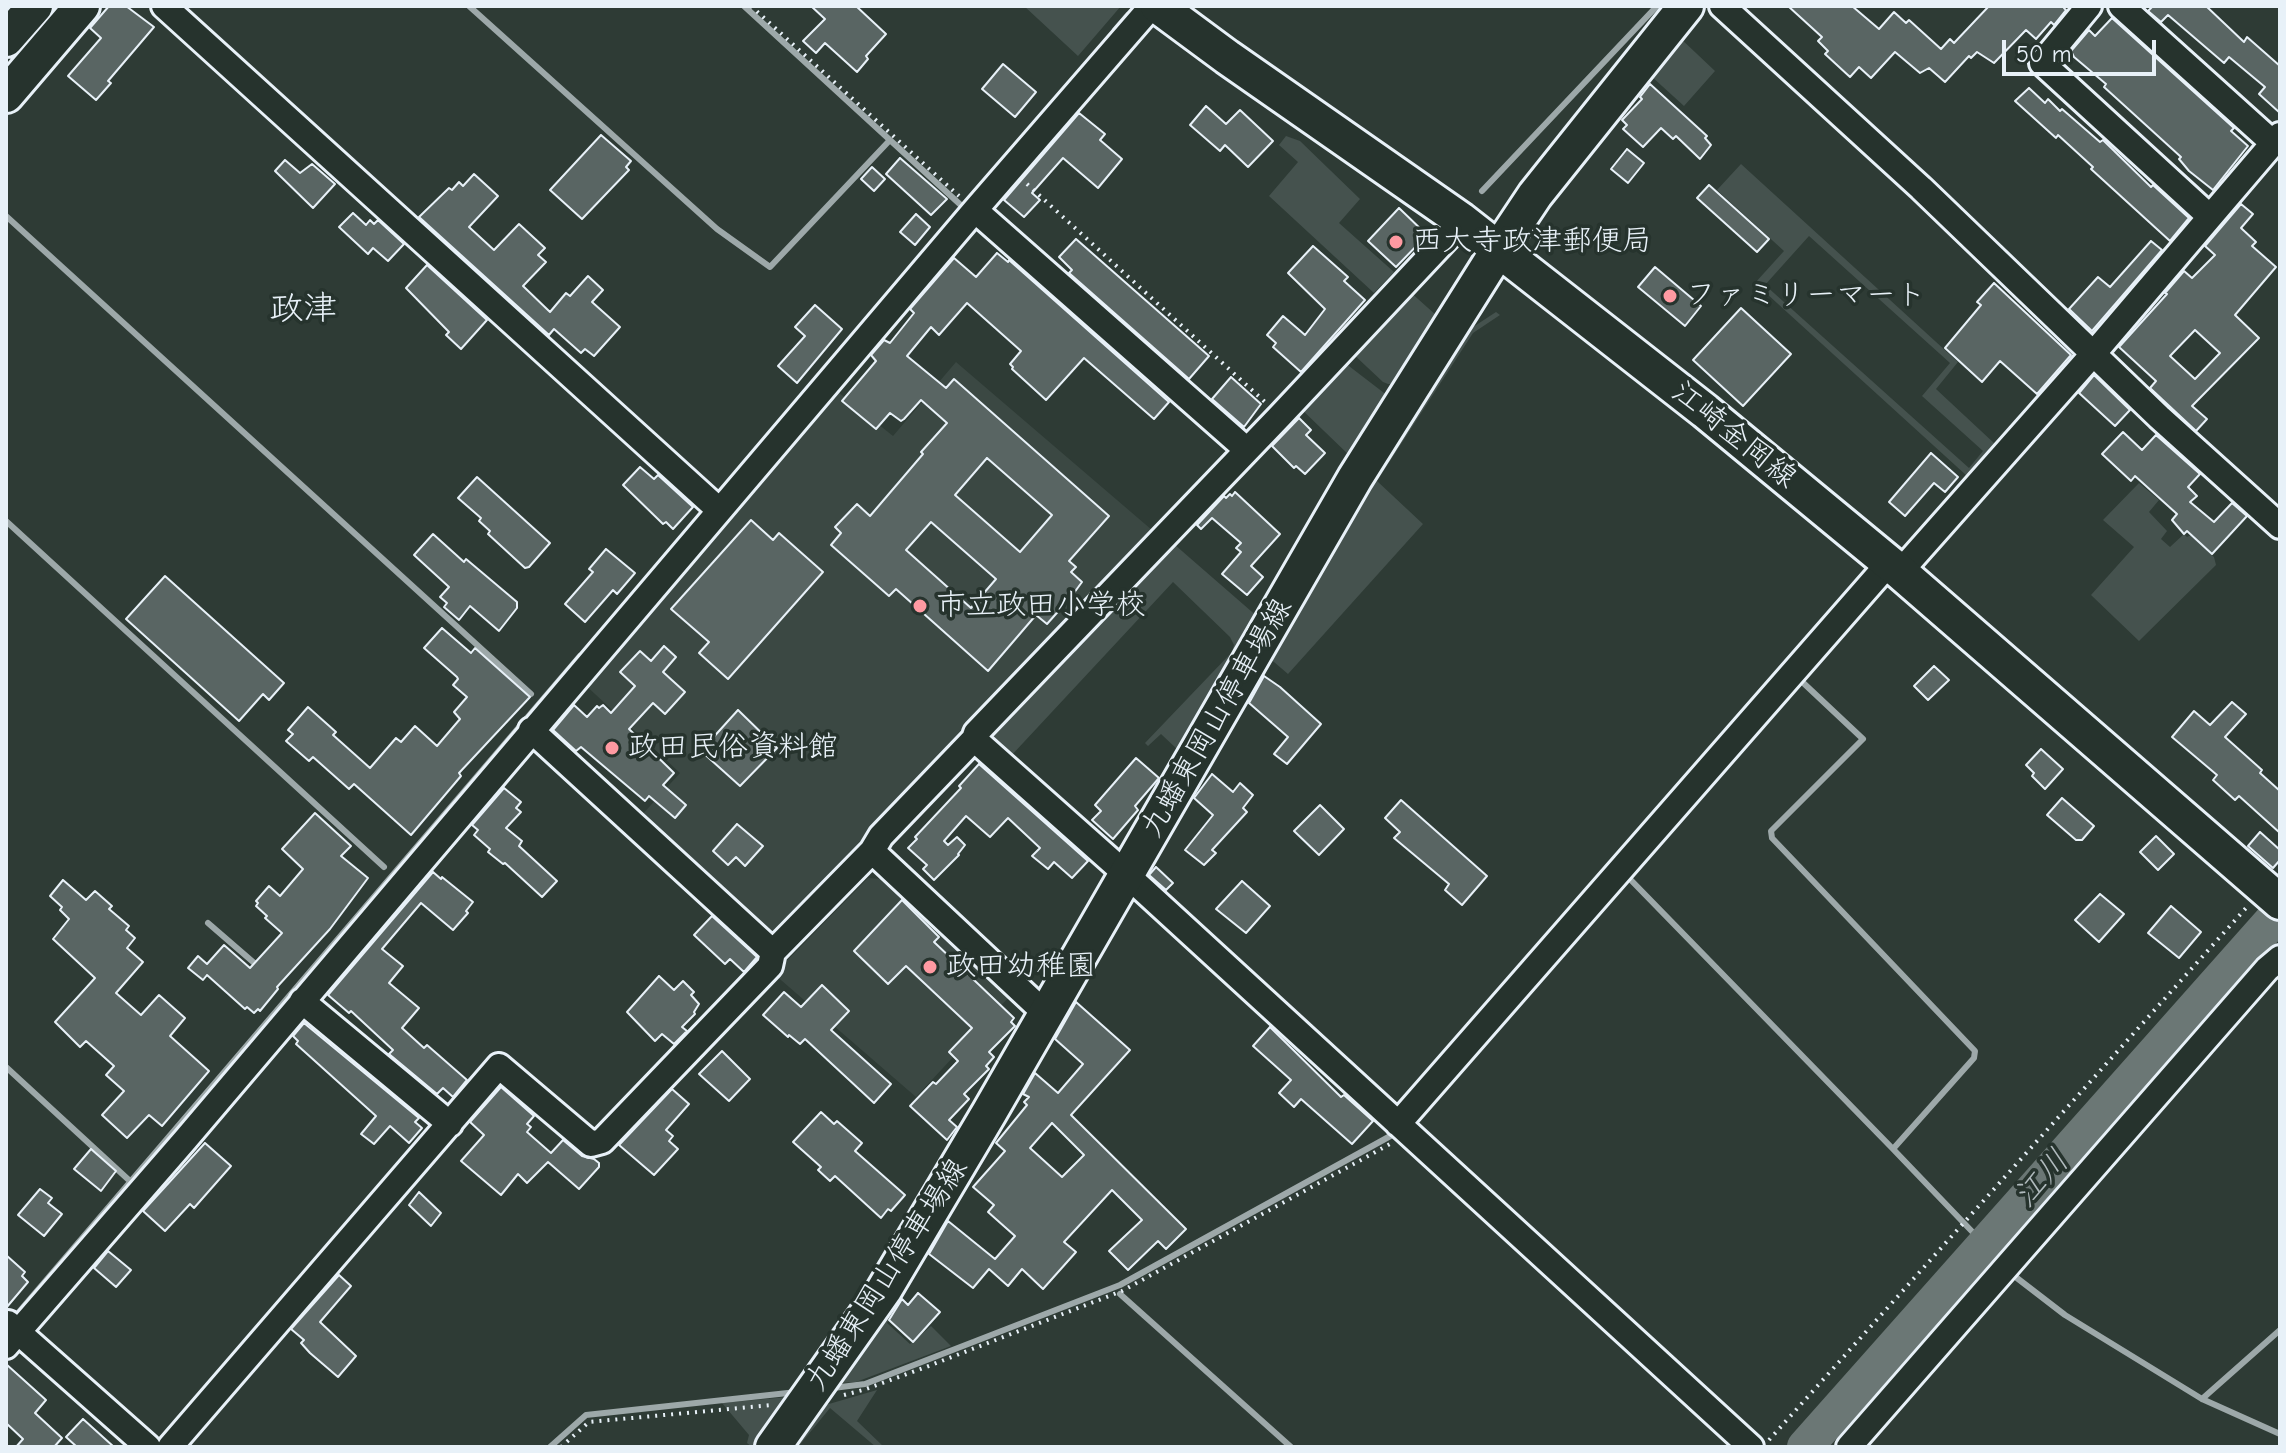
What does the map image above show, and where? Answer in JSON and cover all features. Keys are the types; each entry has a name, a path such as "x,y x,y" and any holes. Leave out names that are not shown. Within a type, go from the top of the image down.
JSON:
{"main road":[{"path":"6,39 35,6"},
{"path":"6,95 82,6"},
{"name":"江崎金岡線","path":"1155,6 1461,220 1705,411 2273,888"},
{"name":"九蟠東岡山停車場線","path":"773,1447 884,1290 1355,478 1499,249 1535,195 1686,6"}],"street":[{"path":"164,6 714,505"},
{"path":"148,1447 11,1332 302,1001 531,730 714,505 969,205 1010,169 1155,6"},
{"path":"1722,6 1921,188 2159,417 2280,526"},
{"path":"2089,6 2042,63 2206,214"},
{"path":"1398,1132 1894,568 2094,353 2206,214 2273,139 2121,6"},
{"path":"969,205 1243,446"},
{"path":"170,1447 447,1121 499,1066 591,1144 602,1141 770,966 773,952 872,851 881,836 1243,446 1449,236 1461,220"},
{"path":"531,730 773,952"},
{"path":"974,739 1127,875 1398,1132 1751,1447"},
{"path":"872,851 1046,1014"},
{"path":"1849,1447 2267,969 2280,958"},
{"path":"302,1001 447,1121"}],"path":[{"path":"751,6 969,205"},
{"path":"1010,169 1270,406"},
{"path":"1762,1447 2273,888"},
{"path":"561,1447 589,1422 715,1408 806,1403 863,1390 1122,1291 1398,1132"}],"shaded area":[{"path":"1024,6 1121,6 1078,56"},
{"path":"1678,36 1715,71 1684,106 1651,76"},
{"path":"1286,136 1300,141 1360,199 1339,223 1394,272 1374,293 1269,196 1298,162 1279,145"},
{"path":"1741,164 1958,362 1936,389 1995,444 1967,476 1755,283 1784,251 1717,190","holes":["1809,236 1950,363 1922,396 1983,451 1969,468 1765,285"]},
{"path":"1408,290 1437,316 1396,384 1388,384 1351,352"},
{"path":"1496,312 1500,315 1473,333 1377,481 1423,524 1288,674 1267,656 1370,478 1470,329"},
{"path":"956,362 1152,530 960,735 960,742 781,931 765,932 640,817 680,773 581,681 833,388 893,436"},
{"path":"1345,363 1388,396 1351,457 1296,404"},
{"path":"2139,483 2159,500 2149,512 2167,531 2161,539 2170,547 2184,534 2187,537 2191,535 2214,557 2216,565 2139,641 2091,595 2134,547 2103,520"},
{"path":"1167,538 1259,618 1168,771 1178,750 1161,734 1148,746 1145,743 1232,652 1234,645 1230,637 1173,582 1010,757 988,737"},
{"path":"868,878 882,879 1009,997 916,1097 774,974"},
{"path":"895,1294 901,1299 887,1323 910,1344 931,1326 951,1346 856,1382 835,1383"},
{"path":"877,1390 857,1421 884,1447 876,1447 830,1408 798,1447 792,1447 822,1406"},
{"path":"799,1396 764,1447 752,1447 747,1443 749,1435 722,1403"}],"building":[{"path":"109,6 126,6 154,27 108,81 111,83 96,100 68,76 101,38 90,28"},
{"path":"811,6 856,6 886,34 866,56 868,59 857,72 825,43 816,53 803,41 825,19"},
{"path":"1788,6 1852,6 1879,29 1894,12 1906,23 1909,20 1941,49 1950,39 1954,43 1989,6 2066,6 2066,10 2054,25 2051,22 2036,39 2026,30 1994,63 1977,52 1971,58 1969,56 1945,82 1929,68 1920,73 1895,52 1871,78 1859,67 1850,77 1825,54 1828,51 1818,41 1822,37"},
{"path":"2153,6 2206,6 2244,42 2247,37 2280,66 2280,113 2259,94 2265,87 2229,57 2224,63 2168,15 2161,22 2148,11"},
{"path":"2112,18 2234,128 2231,131 2248,146 2213,190 2189,171 2179,159 2181,157 2074,57 2071,51 2089,30 2095,36"},
{"path":"1003,64 1036,92 1015,117 982,89"},
{"path":"1650,84 1707,136 1705,138 1711,145 1700,159 1676,136 1673,139 1661,128 1643,147 1623,129 1627,125 1622,120 1642,99 1640,97"},
{"path":"2029,88 2045,103 2048,99 2060,111 2062,109 2100,142 2103,140 2151,187 2153,185 2189,218 2170,241 2058,135 2056,138 2015,101"},
{"path":"1206,106 1226,124 1240,110 1273,141 1248,167 1225,145 1220,151 1190,125"},
{"path":"1079,113 1105,134 1100,140 1122,159 1098,188 1063,158 1032,193 1040,200 1024,217 1004,200"},
{"path":"601,135 631,161 626,167 629,170 582,219 550,190"},
{"path":"1627,149 1644,163 1628,183 1611,169"},
{"path":"900,158 947,199 931,215 886,174"},
{"path":"285,160 300,173 312,164 335,184 313,208 275,171"},
{"path":"872,167 885,179 874,191 861,179"},
{"path":"474,174 498,196 469,227 494,250 519,224 545,248 538,255 546,262 523,286 550,312 566,293 570,296 588,276 603,290 592,302 620,327 594,356 585,349 581,353 554,329 549,335 419,217 449,188 452,190 459,182 463,186"},
{"path":"1709,185 1769,239 1757,252 1697,198"},
{"path":"2241,204 2253,214 2241,228 2256,242 2252,246 2276,267 2235,315 2259,338 2192,406 2207,419 2196,431 2150,388 2156,381 2119,347 2184,271 2192,278 2215,255 2205,246","holes":["2195,330 2220,353 2195,379 2170,356"]},
{"path":"1399,208 1427,235 1396,267 1368,241"},
{"path":"353,213 366,225 370,220 374,224 378,220 404,244 388,261 373,248 368,254 339,227"},
{"path":"916,214 930,227 915,245 900,232"},
{"path":"1076,239 1209,356 1189,379 1069,273 1072,270 1059,257"},
{"path":"2151,241 2162,250 2092,331 2069,309 2098,277 2110,287"},
{"path":"1313,246 1348,277 1344,281 1365,300 1301,372 1273,347 1276,343 1267,335 1283,316 1305,335 1325,309 1288,273"},
{"path":"997,253 1009,260 1169,402 1154,419 1084,358 1046,400 1012,369 1010,364 1021,351 967,303 939,335 931,327 907,356 946,388 954,379 1109,516 1069,561 1076,567 1071,572 1082,582 1071,597 1047,624 1036,615 988,671 896,589 889,596 831,545 841,533 835,527 857,504 870,516 947,423 921,400 901,421 890,413 876,429 842,401 876,361 871,355 884,340 890,343 914,313 910,309 954,258 976,277","holes":["987,458 1052,515 1020,552 955,495","931,522 996,579 971,608 906,550"]},
{"path":"427,265 487,320 461,349 446,335 449,332 406,288"},
{"name":"ファミリーマート","path":"1655,267 1701,306 1685,326 1638,287"},
{"path":"1994,283 2071,355 2037,394 2000,361 1982,382 1945,348 1981,305 1977,302"},
{"path":"815,305 842,329 797,383 778,366 805,336 795,327"},
{"path":"1741,308 1791,354 1743,406 1693,360"},
{"path":"2094,375 2130,410 2115,426 2079,393"},
{"path":"1231,377 1261,404 1244,427 1212,399"},
{"path":"1299,418 1311,430 1306,435 1325,453 1305,474 1296,466 1294,468 1272,446"},
{"path":"2123,432 2142,450 2156,435 2200,474 2188,487 2197,496 2190,502 2214,522 2232,503 2247,516 2212,554 2187,531 2184,534 2172,520 2177,514 2135,476 2131,481 2102,454"},
{"path":"1931,453 1958,477 1945,492 1934,483 1905,516 1889,502"},
{"path":"640,467 654,479 658,475 693,507 673,529 666,522 663,524 623,485"},
{"path":"477,477 550,543 529,567 525,568 488,534 490,531 479,521 481,518 458,498"},
{"path":"1235,492 1280,534 1251,566 1263,577 1247,595 1222,574 1241,552 1236,548 1241,543 1212,518 1201,529 1197,525 1224,496 1232,496"},
{"path":"751,520 773,540 779,533 823,572 728,679 699,653 709,642 671,609"},
{"path":"433,534 517,602 517,608 499,631 470,606 459,620 444,607 447,603 440,597 449,587 414,555"},
{"path":"606,549 635,573 617,594 613,590 585,622 565,604 593,572 589,569"},
{"path":"165,576 284,683 269,700 263,694 239,721 126,619"},
{"path":"442,628 471,653 475,648 530,697 459,773 461,776 411,835 354,784 349,789 313,757 309,761 286,741 293,734 288,730 308,707 336,732 333,735 370,768 396,738 401,742 415,726 437,746 460,719 454,712 467,697 453,685 457,677 424,648"},
{"path":"664,646 676,657 663,672 685,692 665,714 653,703 629,729 674,773 663,785 686,805 675,818 649,796 645,801 581,747 576,751 553,730 574,705 587,717 597,706 603,705 611,713 635,686 620,672 640,651 651,661"},
{"path":"1934,666 1949,680 1928,700 1914,686"},
{"path":"1264,676 1321,724 1287,764 1274,754 1288,737 1249,703"},
{"path":"2232,702 2246,714 2225,737 2280,791 2280,833 2239,796 2235,800 2213,780 2217,775 2172,737 2194,711 2210,725"},
{"path":"738,710 777,748 740,786 701,751"},
{"path":"2041,749 2063,769 2045,789 2026,765"},
{"path":"1136,758 1159,778 1135,806 1138,810 1113,839 1092,820 1101,811 1095,805"},
{"path":"979,764 1088,861 1072,878 1054,862 1048,869 1032,856 1040,848 1008,818 990,837 966,816 944,841 948,845 957,837 965,845 959,855 934,880 923,869 927,865 908,848"},
{"path":"1212,774 1233,792 1240,783 1253,795 1243,808 1247,812 1212,850 1216,853 1204,865 1185,850 1213,815 1194,798"},
{"path":"504,788 521,802 516,808 521,812 506,828 522,841 519,846 557,881 542,897 505,863 488,852 490,849 474,835 478,830 472,825"},
{"path":"2062,798 2094,826 2082,840 2076,840 2047,815"},
{"path":"1401,800 1487,876 1462,905 1445,890 1449,884 1394,838 1400,832 1385,818"},
{"path":"1320,805 1344,829 1319,855 1294,831"},
{"path":"315,813 351,846 341,856 368,878 330,929 277,987 260,1011 258,1009 254,1013 247,1007 245,1009 207,975 203,980 188,968 198,956 207,964 224,945 250,968 282,933 265,918 267,916 256,906 256,901 269,886 280,896 303,869 282,849"},
{"path":"737,824 763,846 745,866 736,857 728,865 713,851"},
{"path":"2260,832 2280,850 2280,860 2273,868 2248,846"},
{"path":"2156,836 2174,854 2158,870 2140,852"},
{"path":"1156,867 1173,883 1166,890 1149,875"},
{"path":"433,872 473,902 466,911 468,913 453,930 421,903 382,949 403,966 389,983 419,1008 402,1028 467,1080 453,1097 443,1088 437,1094 389,1054 393,1050 351,1011 349,1013 328,995"},
{"path":"63,880 86,900 95,891 112,906 109,909 129,926 126,930 135,938 127,948 143,962 116,993 141,1015 159,995 185,1018 170,1036 209,1071 162,1126 149,1115 127,1138 102,1115 124,1091 106,1075 114,1066 86,1041 80,1047 55,1022 95,978 53,939 69,919 50,896"},
{"path":"1242,881 1270,906 1246,933 1216,909"},
{"path":"2100,894 2124,914 2099,942 2075,920"},
{"path":"902,900 939,937 934,942 1014,1018 1011,1022 1015,1026 989,1052 994,1057 986,1066 989,1069 964,1094 969,1099 949,1120 957,1127 947,1140 910,1106 958,1061 949,1052 972,1028 906,966 888,984 854,951"},
{"path":"2171,906 2201,932 2179,958 2148,933"},
{"path":"712,916 757,957 744,972 730,959 725,964 694,935"},
{"path":"659,976 674,990 683,981 694,992 691,995 699,1004 695,1014 682,1027 687,1031 674,1044 662,1034 655,1041 627,1012"},
{"path":"822,985 849,1011 831,1030 891,1084 874,1103 805,1039 800,1044 763,1015 784,992 801,1007"},
{"path":"1076,1002 1130,1050 1071,1115 1186,1229 1166,1249 1158,1241 1128,1270 1109,1251 1142,1220 1112,1190 1064,1242 1076,1252 1043,1289 1022,1269 1008,1286 989,1269 973,1288 929,1254 948,1221 995,1259 1015,1236 988,1212 994,1205 973,1187 1005,1151 996,1143 1027,1105 1024,1102 1029,1097 1023,1094 1035,1073 1058,1093 1083,1064 1055,1039","holes":["1052,1123 1084,1155 1062,1177 1030,1148"]},
{"path":"304,1023 419,1118 415,1122 422,1128 409,1143 390,1126 374,1144 361,1134 376,1116 296,1044 298,1041 293,1036"},
{"path":"1270,1027 1341,1097 1344,1095 1373,1121 1352,1144 1301,1099 1294,1107 1279,1093 1291,1080 1253,1046"},
{"path":"722,1051 750,1079 729,1101 699,1074"},
{"path":"501,1087 534,1116 527,1124 531,1127 527,1132 551,1153 563,1140 582,1156 599,1163 599,1167 579,1189 548,1162 527,1183 518,1174 501,1195 461,1161 484,1135 470,1122"},
{"path":"672,1089 689,1104 666,1130 673,1136 669,1141 678,1149 654,1175 619,1145"},
{"path":"821,1112 834,1124 837,1121 862,1143 855,1151 905,1195 881,1218 835,1176 830,1181 818,1170 821,1167 793,1142"},
{"path":"205,1143 231,1166 194,1208 190,1204 165,1231 143,1211"},
{"path":"91,1149 116,1171 101,1191 74,1169"},
{"path":"40,1189 52,1198 48,1203 62,1214 44,1236 18,1215"},
{"path":"419,1192 441,1213 431,1226 409,1205"},
{"path":"108,1251 131,1270 116,1287 94,1268"},
{"path":"6,1255 25,1272 22,1276 28,1282 6,1308"},
{"path":"339,1275 351,1286 320,1322 356,1356 338,1377 310,1353 301,1343 304,1340 291,1329"},
{"path":"918,1293 940,1312 913,1342 889,1320 902,1299 908,1305"},
{"path":"6,1364 46,1400 35,1413 62,1438 54,1447 16,1447 23,1439 6,1423"},
{"path":"83,1419 114,1447 77,1447 66,1437"}],"waterway":[{"path":"469,6 717,229 770,267 890,140"},
{"path":"744,6 964,208"},
{"path":"1482,191 1657,6"},
{"path":"1115,30 1128,15"},
{"path":"6,216 531,694"},
{"path":"6,521 384,867"},
{"path":"13,1319 580,656"},
{"path":"1797,677 1863,739 1771,831 1772,838 1975,1051 1974,1058 1893,1149 1984,1244"},
{"path":"1625,874 1893,1149"},
{"name":"江川","path":"1805,1447 2280,912"},
{"path":"2274,921 2280,927"},
{"path":"208,923 260,968"},
{"path":"6,1067 131,1182"},
{"path":"833,1388 865,1384 1120,1285 1394,1134 1397,1136"},
{"path":"1981,1247 1996,1260"},
{"path":"2013,1275 2065,1315 2202,1399 2280,1434"},
{"path":"1120,1294 1291,1447"},
{"path":"2202,1399 2280,1330"},
{"path":"550,1447 586,1415 797,1392"}],"place":[{"name":"西大寺政津郵便局","path":"1396,242"},
{"name":"ファミリーマート","path":"1670,296"},
{"name":"市立政田小学校","path":"920,606"},
{"name":"政田民俗資料館","path":"612,748"},
{"name":"政田幼稚園","path":"930,967"}],"district":[{"name":"政津","path":"303,309"}]}
